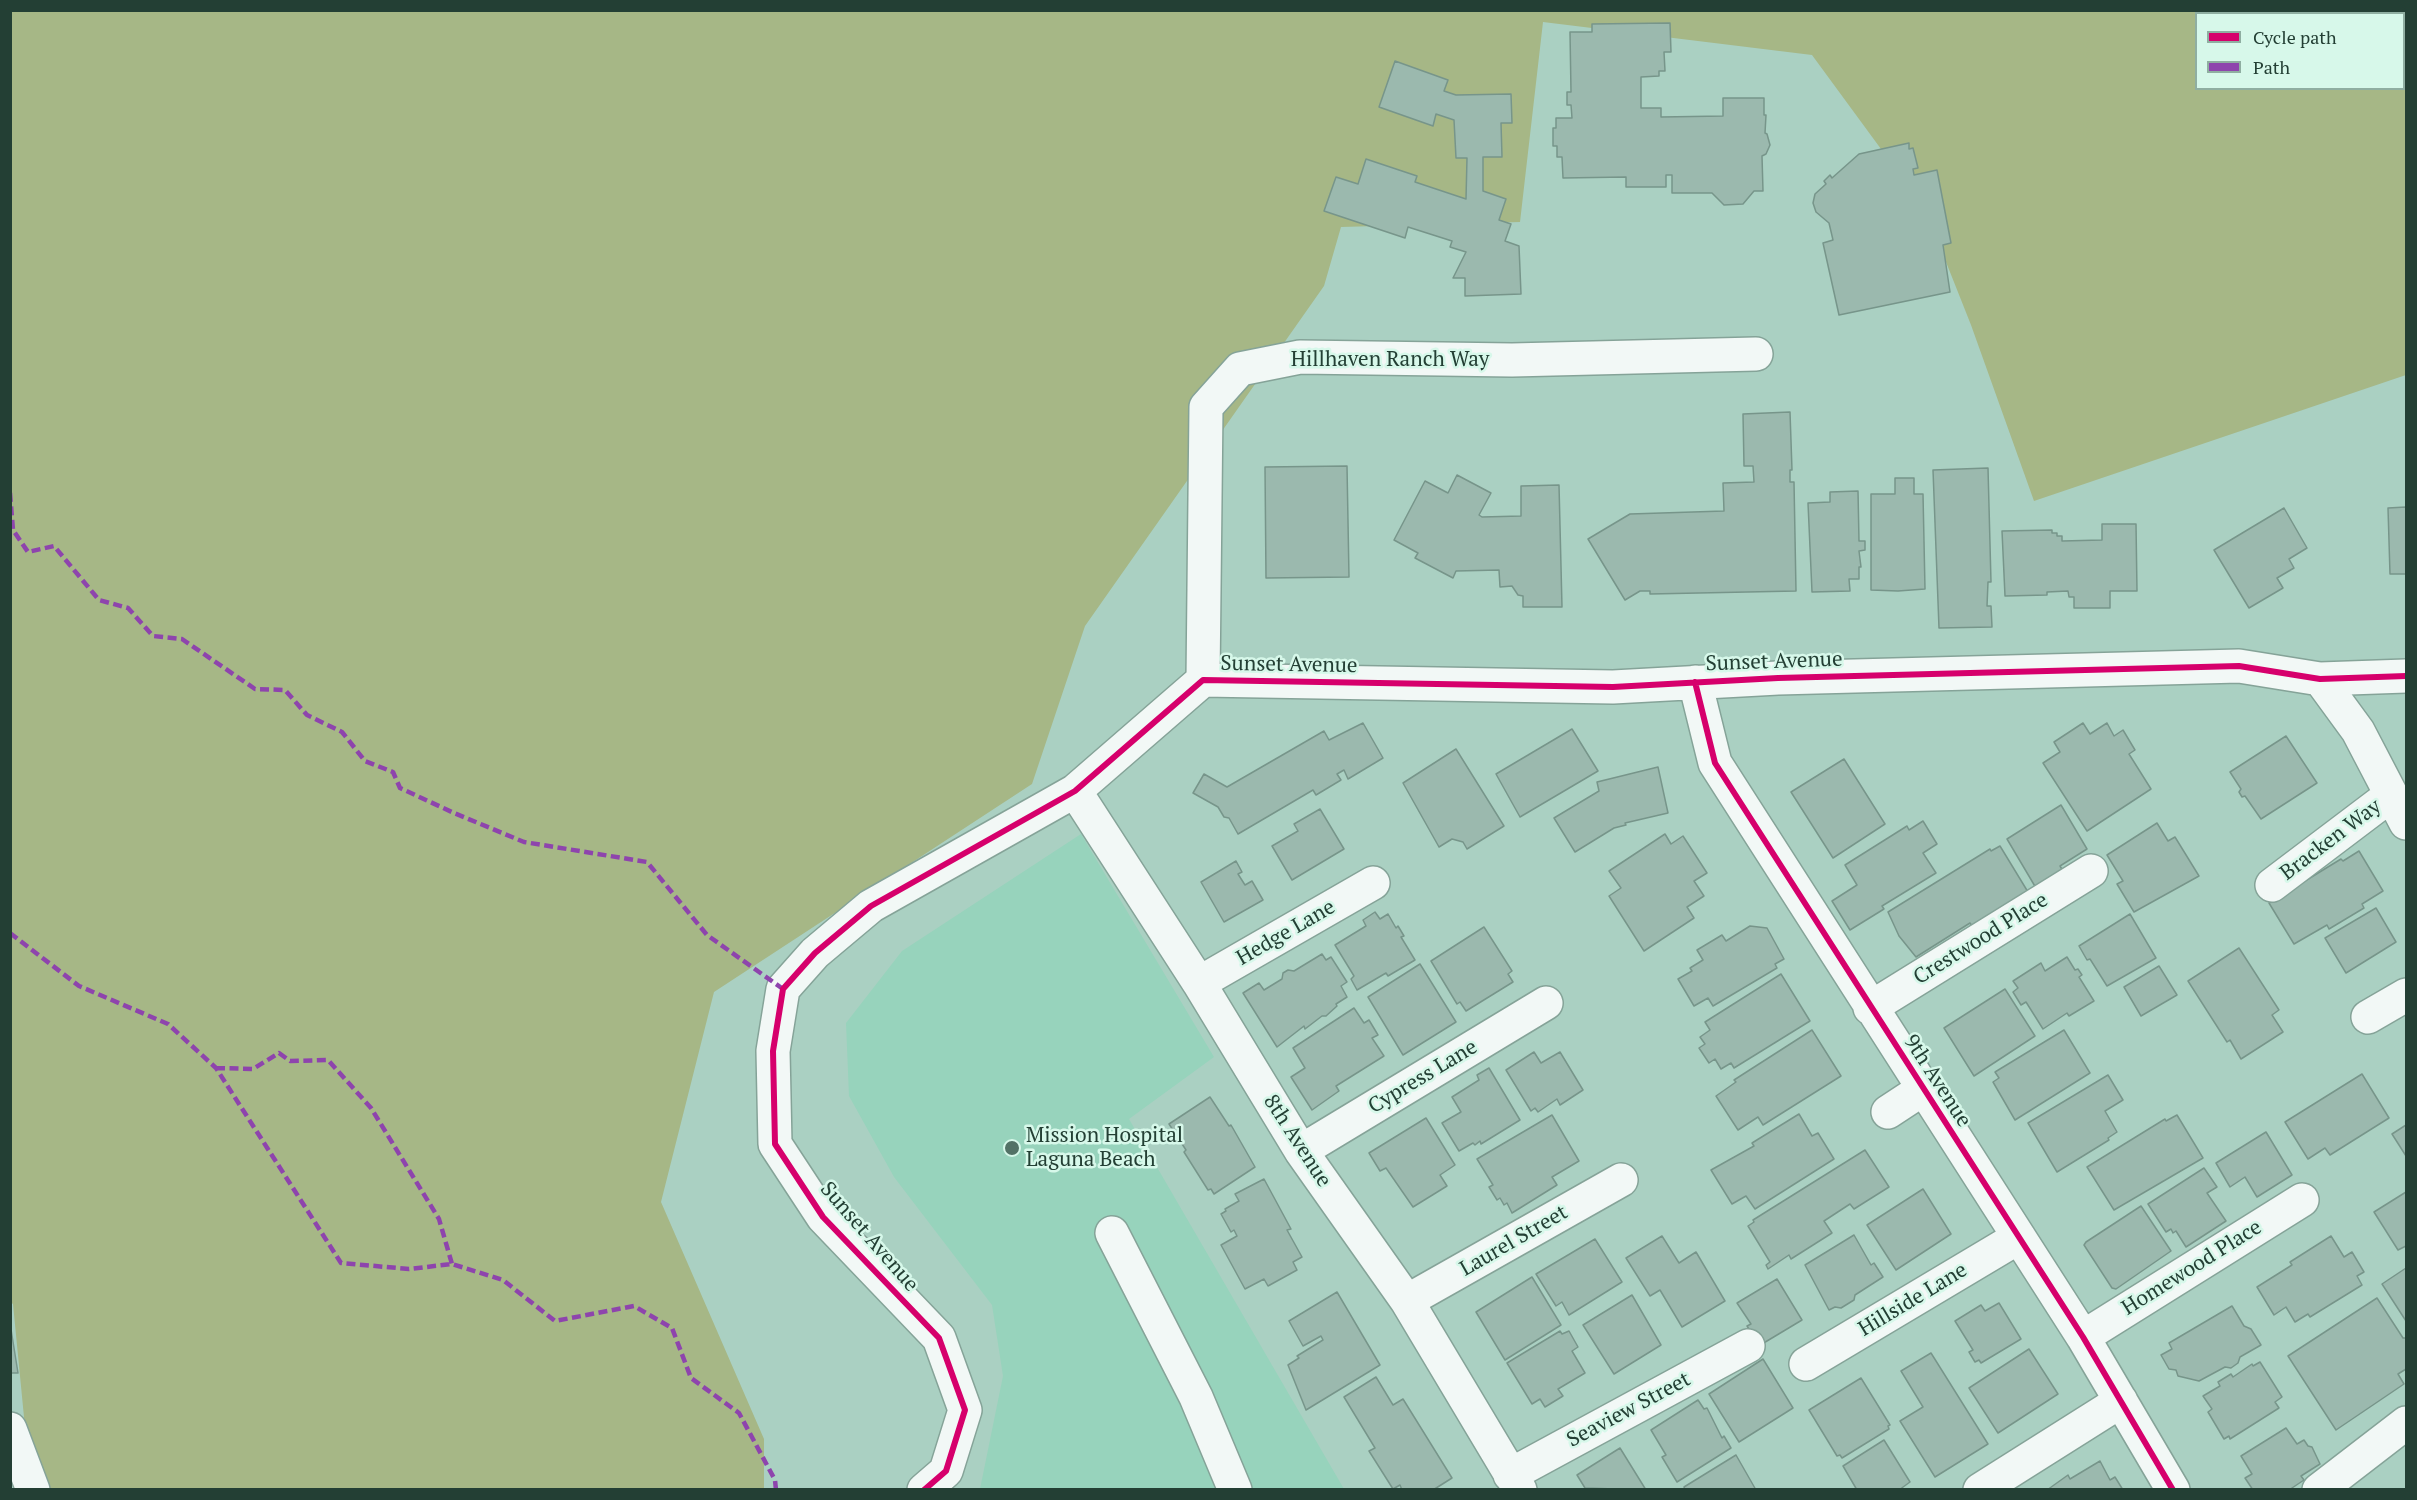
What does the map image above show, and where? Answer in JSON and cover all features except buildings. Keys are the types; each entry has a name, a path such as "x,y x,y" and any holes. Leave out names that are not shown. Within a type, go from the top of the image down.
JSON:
{"street":[{"name":"Hillhaven Ranch Way","path":"1203,680 1206,407 1240,369 1300,357 1512,360 1756,354"},
{"name":"Sunset Avenue","path":"924,1490 946,1471 965,1410 939,1338 823,1217 775,1144 773,1050 783,989 815,953 871,906 1075,791 1203,680 1613,687 1778,678 2239,666 2320,679 2406,676"},
{"path":"2320,679 2358,731 2406,823"},
{"name":"9th Avenue","path":"1695,682 1715,763 1870,1008 2083,1336 2173,1490"},
{"name":"8th Avenue","path":"1075,791 1199,983 1301,1151 1407,1301 1515,1482"},
{"name":"Bracken Way","path":"2272,885 2391,795"},
{"name":"Crestwood Place","path":"1870,1008 2091,871"},
{"name":"Hedge Lane","path":"1199,983 1373,883"},
{"path":"2368,1017 2406,994"},
{"name":"Cypress Lane","path":"1301,1151 1546,1003"},
{"path":"1887,1112 1923,1089"},
{"name":"Laurel Street","path":"1407,1301 1621,1180"},
{"name":"Homewood Place","path":"2083,1336 2302,1200"},
{"path":"1112,1233 1196,1397 1235,1490"},
{"name":"Hillside Lane","path":"1806,1364 2019,1237"},
{"name":"Seaview Street","path":"1515,1482 1748,1346"},
{"path":"1980,1490 2121,1401"},
{"path":"2319,1490 2406,1423"},
{"path":"10,1429 33,1490"}],"shaded area":[{"path":"10,11 2406,11 2406,375 2034,501 1971,325 1925,209 1812,55 1543,22 1520,222 1341,227 1324,286 1085,626 1032,784 714,992 661,1202 764,1439 764,1489 31,1489 13,1304 10,1302"},
{"name":"Mission Hospital Laguna Beach","path":"1081,834 1214,1057 1129,1119 1344,1489 980,1489 1003,1376 992,1305 894,1177 849,1096 846,1023 902,951"}],"marked path":[{"path":"10,493 13,530 28,552 54,546 99,600 128,608 153,636 182,639 255,689 285,690 307,715 342,732 365,761 393,772 400,788 454,813 524,842 647,862 707,935 783,989"},
{"path":"10,933 79,986 168,1024 216,1068 341,1263 409,1269 452,1264 503,1280 555,1321 634,1306 672,1328 691,1378 739,1413 775,1480 776,1490"},
{"path":"216,1068 253,1069 279,1053 290,1061 328,1060 371,1108 439,1219 452,1264"}],"cycle path":[{"path":"924,1490 946,1471 965,1410 939,1338 823,1217 775,1144 773,1051 783,989 815,953 871,906 1075,791 1203,680 1613,687 1778,678 2239,666 2320,679 2406,676"},
{"path":"1695,682 1715,763 2083,1337 2173,1490"}],"place":[{"name":"Mission Hospital Laguna Beach","path":"1012,1148"}]}
